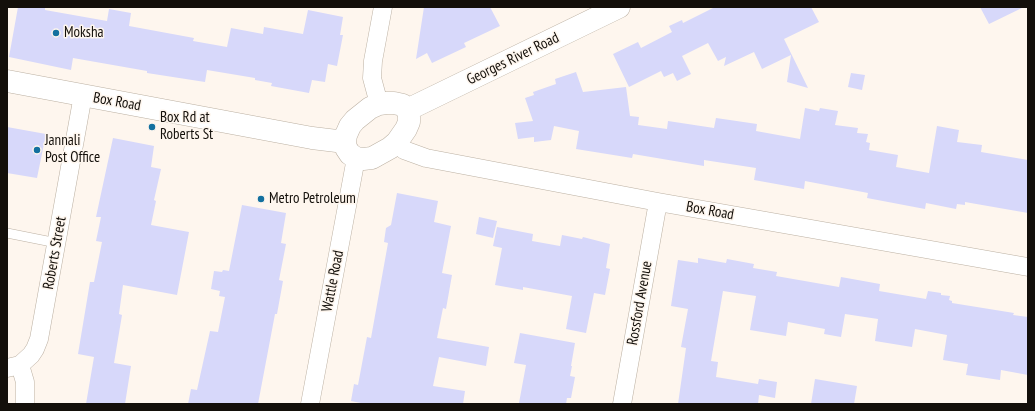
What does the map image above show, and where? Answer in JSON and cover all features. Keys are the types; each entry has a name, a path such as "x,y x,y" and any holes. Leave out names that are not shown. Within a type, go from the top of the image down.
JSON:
{"street":[{"path":"379,104 372,78 373,61 383,7"},
{"name":"Georges River Road","path":"407,110 619,7"},
{"name":"Box Road","path":"7,81 312,138 350,150"},
{"name":"Roberts Street","path":"25,404 25,382 13,366 31,355 39,339 83,96"},
{"path":"394,103 403,105 409,115 406,129 397,142 390,148 372,158 363,159 350,150 346,134 355,120 370,108 379,104 394,103"},
{"name":"Box Road","path":"397,142 404,150 426,158 658,202 1028,267"},
{"name":"Wattle Road","path":"310,404 350,150"},
{"name":"Rossford Avenue","path":"622,404 658,202"}],"lane":[{"path":"7,233 57,243"}],"building":[{"path":"18,7 45,7 45,10 107,21 109,9 131,13 129,26 194,38 193,41 227,47 231,28 263,34 264,27 303,34 308,10 343,17 340,35 343,35 337,66 328,64 325,82 312,80 309,93 271,86 272,83 255,80 255,78 207,70 205,82 147,73 147,71 73,58 71,70 9,57"},
{"path":"424,7 490,7 500,26 464,43 466,47 432,63 427,53 416,59"},
{"path":"715,7 811,7 819,22 784,39 808,88 787,82 791,55 762,69 754,52 724,66 726,57 718,61 708,43 682,56 691,74 677,81 673,73 664,77 661,71 629,87 613,54 638,42 641,48 672,32 669,26 682,20 683,23"},
{"path":"980,7 1024,7 989,24"},
{"path":"576,72 583,92 626,87 630,116 639,117 638,125 667,129 668,121 714,128 716,118 757,124 756,131 800,139 805,108 819,111 820,108 838,111 835,125 858,128 857,133 868,134 866,142 870,143 869,150 898,155 896,167 929,173 937,126 959,130 957,142 982,145 981,152 1028,160 1028,213 965,202 965,205 957,204 956,209 926,203 925,209 867,198 868,193 805,181 804,189 754,180 756,168 704,160 704,166 633,154 632,158 576,149 579,131 554,126 551,140 534,142 534,137 518,139 515,123 533,121 525,98 534,95 533,92 556,84 555,79"},
{"path":"851,73 865,75 862,90 848,87"},
{"path":"7,127 46,134 37,178 7,173"},
{"path":"113,138 154,146 151,167 161,169 154,200 156,201 151,225 189,232 177,295 123,285 119,314 122,315 114,363 131,366 125,404 86,404 94,357 78,354 90,282 94,282 102,242 96,241 101,217 96,217"},
{"path":"397,193 438,201 434,222 451,226 442,273 452,275 446,309 443,308 437,338 489,347 486,366 439,357 433,386 465,391 463,404 366,404 351,401 354,384 358,385 367,337 371,338 388,243 384,242 386,228 391,225"},
{"path":"242,205 286,213 281,243 286,244 279,280 283,281 277,314 275,314 258,404 188,404 191,389 197,390 210,331 218,332 225,297 219,296 220,291 211,289 214,271 229,271"},
{"path":"479,217 497,221 493,238 476,234"},
{"path":"497,227 533,234 532,241 560,246 562,235 582,239 583,237 610,244 606,268 610,269 605,295 594,293 586,333 566,329 572,296 523,287 523,290 495,285 502,248 493,246"},
{"path":"698,258 726,263 727,259 754,264 753,268 777,272 776,276 839,287 841,277 880,284 879,291 926,299 928,291 941,293 941,295 950,296 949,300 952,301 952,303 1014,313 1013,315 1028,317 1028,375 1001,370 1000,380 966,375 968,364 943,360 947,335 915,329 912,347 875,341 878,319 845,314 841,337 824,334 825,329 788,322 786,336 750,330 756,296 723,291 711,361 718,362 716,377 758,384 759,379 777,382 775,398 759,395 758,404 678,404 686,348 681,347 688,309 671,306 678,260 698,263"},
{"path":"520,333 575,343 570,376 575,377 571,398 567,398 566,404 519,403 526,365 514,363"},
{"path":"815,379 857,386 854,404 811,404"}],"place":[{"name":"Moksha","path":"56,33"},
{"name":"Box Rd at Roberts St","path":"152,127"},
{"name":"Jannali Post Office","path":"37,150"},
{"name":"Metro Petroleum","path":"261,199"}]}
